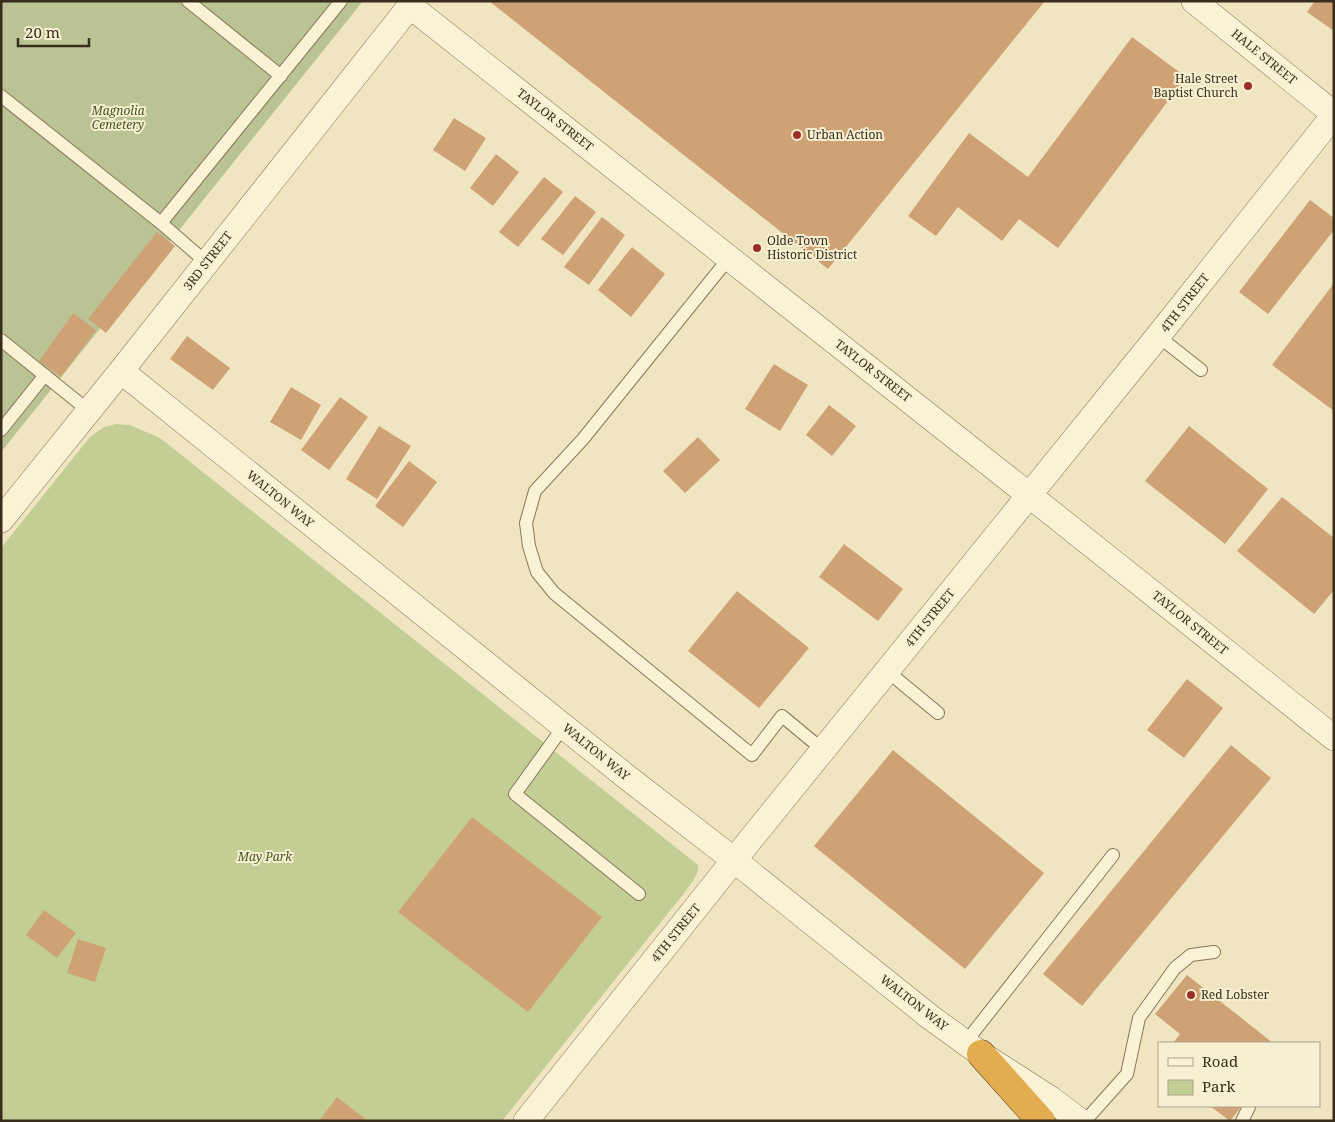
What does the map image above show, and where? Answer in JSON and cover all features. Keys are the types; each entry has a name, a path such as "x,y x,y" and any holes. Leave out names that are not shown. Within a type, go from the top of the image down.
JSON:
{"highway":[{"path":"973,1048 1041,1121"}],"street":[{"name":"HALE STREET","path":"1194,1 1334,114"},
{"name":"TAYLOR STREET","path":"412,4 1334,738"},
{"name":"3RD STREET","path":"1,520 412,4"},
{"name":"4TH STREET","path":"526,1121 822,750 1158,336 1334,114"},
{"name":"WALTON WAY","path":"121,371 922,1011 1080,1121"}],"lane":[{"path":"188,1 281,76"},
{"path":"161,224 341,1"},
{"path":"1,96 207,263"},
{"path":"729,258 583,439 535,491 526,523 529,546 537,572 554,593 752,755 782,716 822,750"},
{"path":"1158,336 1201,370"},
{"path":"1,340 89,411"},
{"path":"1,430 45,375"},
{"path":"887,671 938,713"},
{"path":"564,726 515,794 639,894"},
{"path":"973,1048 1113,855"},
{"path":"1086,1121 1128,1074 1139,1018 1175,968 1191,954 1214,952"},
{"path":"1242,1121 1249,1107"}],"green space":[{"name":"Magnolia Cemetery","path":"1,1 363,1 1,452"},
{"name":"May Park","path":"116,424 130,425 160,438 698,865 696,876 685,892 502,1121 1,1121 1,548 90,437 104,427"}],"building":[{"name":"Urban Action","path":"489,1 1045,1 828,269"},
{"path":"1315,1 1334,1 1334,31 1307,12"},
{"path":"1132,37 1186,77 1058,248 1019,219 1002,241 958,207 936,236 908,216 969,133 1028,177"},
{"path":"454,118 486,138 465,171 433,150"},
{"path":"496,154 519,172 493,206 470,188"},
{"path":"544,177 563,192 518,247 499,232"},
{"path":"575,196 596,212 563,255 541,239"},
{"path":"1310,200 1334,218 1334,230 1268,314 1239,292"},
{"path":"602,217 625,235 589,285 564,267"},
{"path":"157,232 175,246 106,333 88,319"},
{"path":"632,247 665,274 631,317 598,290"},
{"path":"1334,283 1334,411 1272,365"},
{"path":"73,313 96,330 61,377 39,361"},
{"path":"187,336 230,368 213,390 170,359"},
{"path":"774,364 808,385 780,431 745,409"},
{"path":"291,387 321,405 301,440 270,422"},
{"path":"340,397 368,417 329,470 301,450"},
{"path":"829,405 856,426 832,456 806,435"},
{"path":"379,426 411,446 377,499 346,479"},
{"path":"1189,426 1268,489 1225,544 1145,481"},
{"path":"698,437 720,460 685,493 663,471"},
{"path":"409,461 437,482 403,527 375,506"},
{"path":"1282,497 1334,538 1334,590 1314,614 1237,551"},
{"path":"844,544 903,589 878,621 819,577"},
{"path":"737,591 809,648 759,708 688,651"},
{"path":"1187,679 1223,708 1184,758 1147,730"},
{"path":"1231,745 1271,778 1082,1006 1043,974"},
{"path":"893,750 1044,873 965,969 814,846"},
{"path":"472,817 602,917 528,1012 398,912"},
{"path":"44,910 76,933 57,958 26,935"},
{"path":"78,939 106,948 95,982 67,973"},
{"name":"Red Lobster","path":"1187,975 1272,1042 1174,1042 1180,1034 1155,1014"},
{"path":"337,1097 368,1121 319,1121"},
{"path":"1211,1107 1241,1107 1230,1121"}],"place":[{"name":"Hale Street Baptist Church","path":"1248,86"},
{"name":"Urban Action","path":"797,135"},
{"name":"Olde Town Historic District","path":"757,248"},
{"name":"Red Lobster","path":"1191,995"}]}
